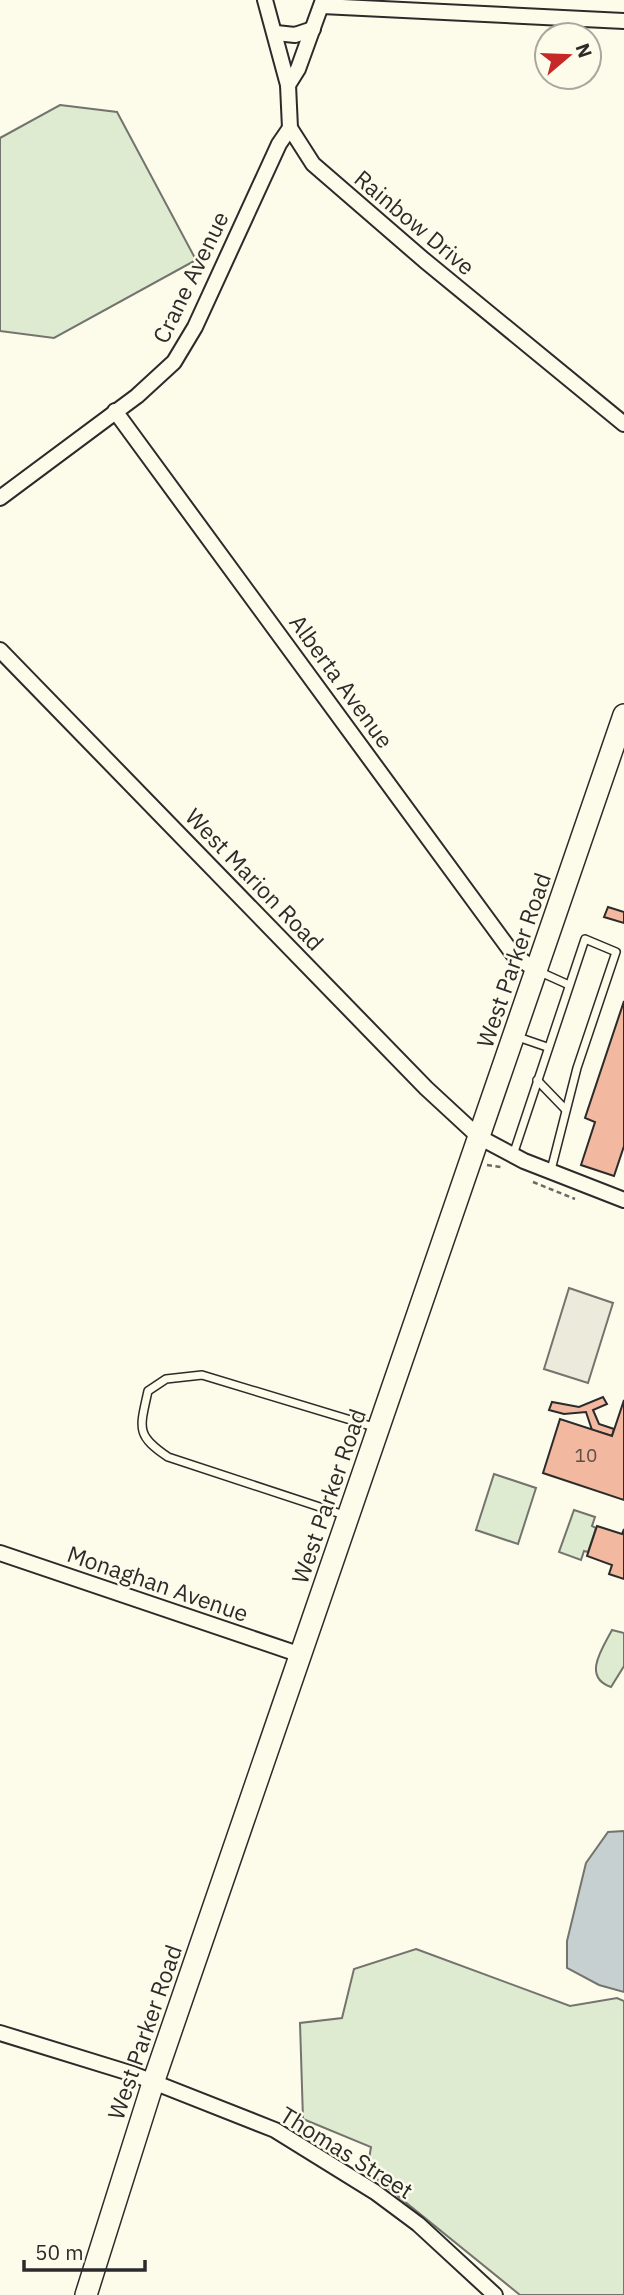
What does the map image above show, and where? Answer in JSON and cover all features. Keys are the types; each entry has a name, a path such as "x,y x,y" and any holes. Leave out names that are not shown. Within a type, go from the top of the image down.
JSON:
{"street":[{"name":"Rainbow Drive","path":"265,0 288,85 290,128 313,164 624,424"},
{"path":"288,85 323,3 624,21"},
{"path":"276,33 295,35 313,29"},
{"name":"Crane Avenue","path":"0,498 160,377 185,346 279,144 290,128"},
{"name":"Alberta Avenue","path":"115,411 504,943 513,954 537,971"},
{"name":"West Marion Road","path":"0,650 426,1088 479,1137 513,1155 624,1200"},
{"name":"West Parker Road","path":"86,2295 153,2083 624,716"},
{"name":"Monaghan Avenue","path":"0,1553 301,1655"},
{"name":"Thomas Street","path":"0,2033 239,2114 314,2152 418,2224 495,2295"}],"lane":[{"path":"513,1155 585,939 616,952 565,1109 551,1170"},
{"path":"537,971 569,985"},
{"path":"514,1036 547,1047"},
{"path":"537,1080 565,1109"},
{"path":"348,1516 168,1457 146,1443 140,1426 148,1391 166,1379 202,1375 379,1428"}],"path":[{"path":"483,1176 487,1165 504,1168"},
{"path":"531,1182 583,1201"}],"green space":[{"path":"60,105 117,112 196,260 54,338 0,331 0,138"},
{"path":"494,1474 536,1488 518,1544 476,1530"},
{"path":"574,1510 595,1517 592,1526 596,1528 588,1552 584,1551 581,1560 559,1552"},
{"path":"612,1630 624,1633 624,1666 611,1687 602,1682 596,1670 600,1654"},
{"path":"416,1949 570,2006 617,1998 624,2001 624,2295 520,2295 367,2171 371,2147 303,2119 300,2023 342,2018 354,1969"}],"shaded area":[{"path":"569,1288 613,1303 588,1383 544,1369"},
{"path":"624,1831 624,1992 599,1985 567,1968 567,1941 586,1863 608,1832"}],"building":[{"path":"608,907 624,912 624,923 604,917"},
{"path":"624,1001 624,1146 614,1176 581,1165 595,1122 585,1118"},
{"path":"603,1397 607,1404 593,1410 599,1424 614,1429 612,1436 592,1430 586,1412 564,1414 549,1410 552,1402 579,1407"},
{"path":"624,1400 624,1500 543,1473 560,1419 612,1436"},
{"path":"597,1526 622,1534 624,1529 624,1579 609,1574 612,1565 587,1556"}]}
